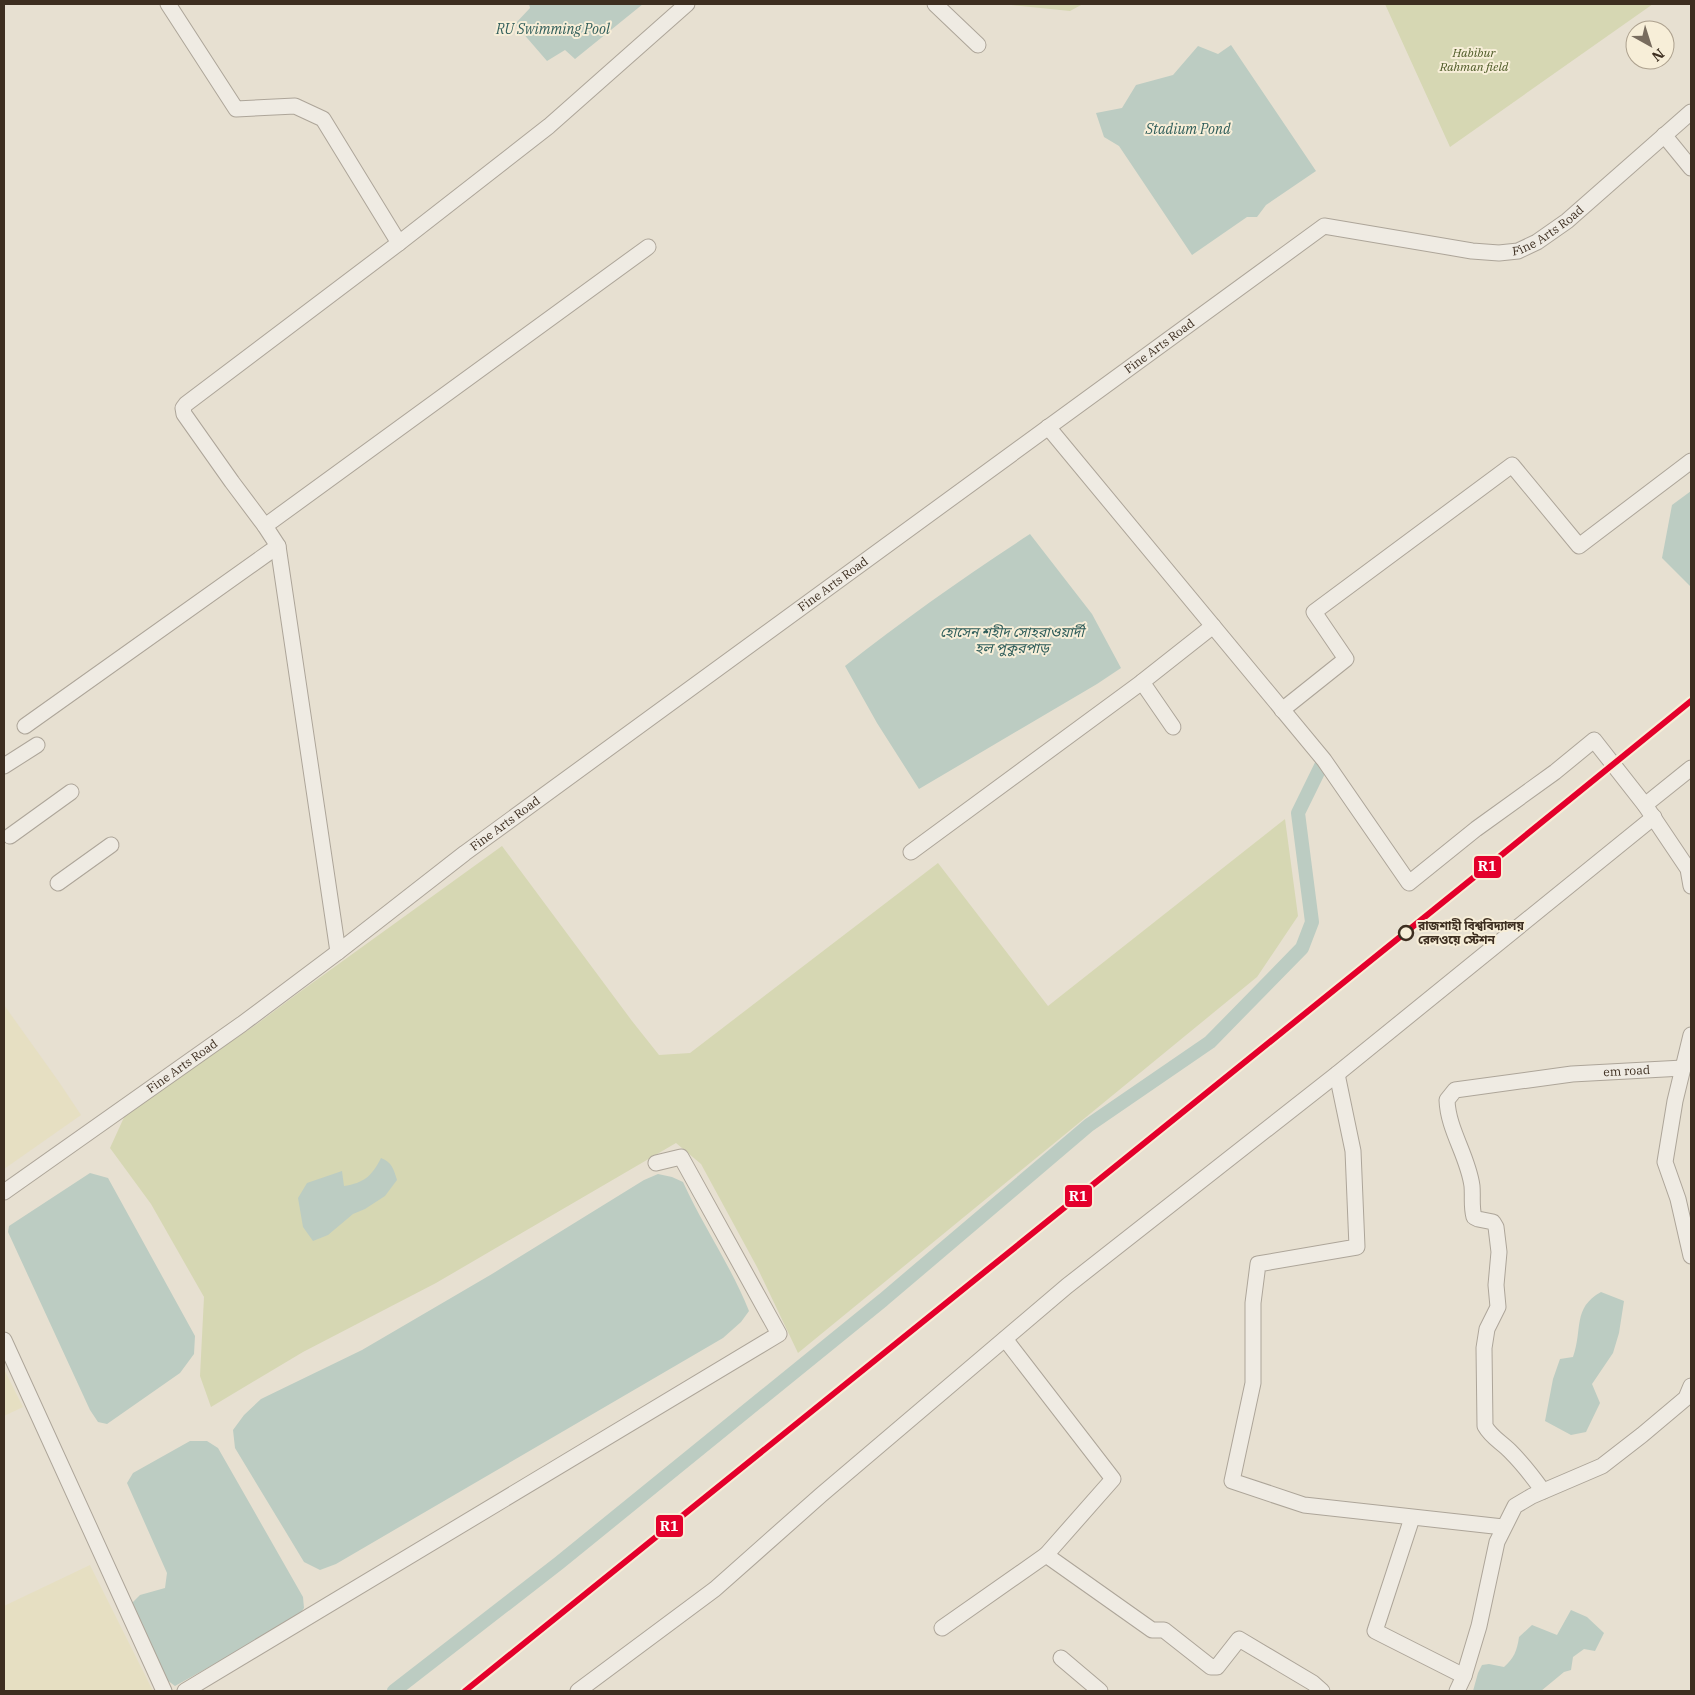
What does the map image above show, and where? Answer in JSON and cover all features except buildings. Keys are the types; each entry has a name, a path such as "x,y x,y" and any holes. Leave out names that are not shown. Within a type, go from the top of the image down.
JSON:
{"street":[{"path":"168,4 236,109 295,106 324,119 399,243"},
{"path":"338,952 278,546 184,414 183,408 549,126 687,4"},
{"path":"935,4 978,45"},
{"name":"Fine Arts Road","path":"4,1192 242,1024 465,853 1324,226 1472,251 1499,253 1518,251 1537,242 1567,221 1691,112"},
{"path":"1664,135 1691,168"},
{"path":"265,526 648,247"},
{"path":"1048,427 1324,760 1409,883 1476,829 1555,772 1594,740 1645,804 1688,870 1691,886"},
{"path":"1282,710 1346,659 1314,612 1512,464 1579,546 1691,461"},
{"path":"25,726 278,546"},
{"path":"911,852 1142,682 1213,626"},
{"path":"1142,682 1173,727"},
{"path":"4,766 37,745"},
{"path":"1645,804 1691,768"},
{"path":"10,836 71,792"},
{"path":"578,1691 715,1589 821,1495 1067,1286 1337,1074 1654,818"},
{"path":"58,883 111,845"},
{"path":"1691,1035 1675,1101 1665,1162 1678,1200 1691,1255"},
{"name":"em road","path":"1543,1491 1533,1475 1509,1450 1489,1433 1485,1426 1484,1348 1487,1329 1498,1306 1496,1278 1499,1252 1496,1227 1493,1222 1474,1217 1472,1186 1450,1116 1447,1100 1455,1090 1572,1074 1683,1068"},
{"path":"1337,1074 1353,1151 1357,1247 1258,1264 1253,1303 1253,1382 1232,1481 1304,1505 1503,1527"},
{"path":"185,1691 779,1334 681,1157 656,1162"},
{"path":"942,1628 1046,1556 1113,1479 1005,1339"},
{"path":"4,1340 164,1691"},
{"path":"1457,1691 1464,1676 1478,1626 1496,1542 1515,1506 1543,1491 1602,1466 1689,1395"},
{"path":"1412,1518 1375,1632 1464,1676"},
{"path":"1046,1556 1152,1630 1164,1630 1211,1668 1217,1667 1238,1639 1313,1683 1322,1691"},
{"path":"1061,1658 1100,1691"}],"shaded area":[{"path":"4,1005 81,1115 4,1169"},
{"path":"4,1369 23,1407 4,1416"},
{"path":"90,1565 153,1691 4,1691 4,1606"}],"green space":[{"path":"1002,4 1083,4 1070,11"},
{"name":"Habibur Rahman field","path":"1385,4 1653,4 1630,20 1625,20 1625,24 1450,147"},
{"path":"1285,819 1298,916 1257,977 798,1353 757,1267 701,1164 676,1143 436,1283 303,1352 211,1407 200,1376 204,1297 151,1204 110,1148 126,1113 257,1024 502,846 659,1055 690,1053 938,863 1048,1006"}],"water":[{"name":"RU Swimming Pool","path":"529,4 643,4 575,59 565,50 547,61 515,24 530,8"},
{"name":"Stadium Pond","path":"1231,45 1316,171 1266,205 1257,217 1247,217 1192,255 1119,146 1104,137 1096,113 1122,108 1136,85 1173,75 1198,46 1218,54"},
{"path":"1691,491 1691,587 1662,558 1672,505"},
{"name":"হোসেন শহীদ সোহরাওয়ার্দী হল পুকুরপাড়","path":"1030,534 1092,614 1121,668 919,789 877,723 845,666 936,598"},
{"path":"381,1158 390,1164 397,1180 385,1196 365,1209 353,1214 328,1235 313,1241 303,1227 298,1198 307,1183 342,1171 344,1186 357,1183 371,1174"},
{"path":"90,1173 108,1178 195,1336 194,1354 180,1373 107,1424 98,1422 90,1410 8,1232 9,1226"},
{"path":"658,1174 683,1182 742,1294 749,1311 741,1322 723,1338 336,1564 320,1570 304,1562 235,1448 233,1430 244,1415 261,1399 362,1350 492,1274 644,1180"},
{"path":"1601,1292 1624,1301 1619,1333 1613,1353 1592,1384 1600,1403 1586,1432 1571,1435 1545,1421 1553,1379 1560,1359 1573,1357 1582,1312 1592,1298"},
{"path":"190,1441 207,1441 218,1448 303,1597 304,1608 297,1618 175,1686 167,1680 132,1603 140,1595 165,1588 167,1573 127,1483 133,1473"},
{"path":"1571,1610 1587,1617 1604,1633 1595,1651 1584,1649 1573,1657 1571,1670 1564,1672 1541,1691 1473,1691 1482,1665 1489,1664 1504,1667 1515,1654 1519,1637 1532,1625 1557,1635"}],"waterway":[{"path":"394,1691 559,1563 883,1300 1089,1125 1210,1042 1302,948 1312,922 1298,813 1324,760"}],"transit line":[{"name":"R1","path":"465,1691 1691,701"}],"place":[{"name":"রাজশাহী বিশ্ববিদ্যালয় রেলওয়ে স্টেশন","path":"1406,933"}]}
